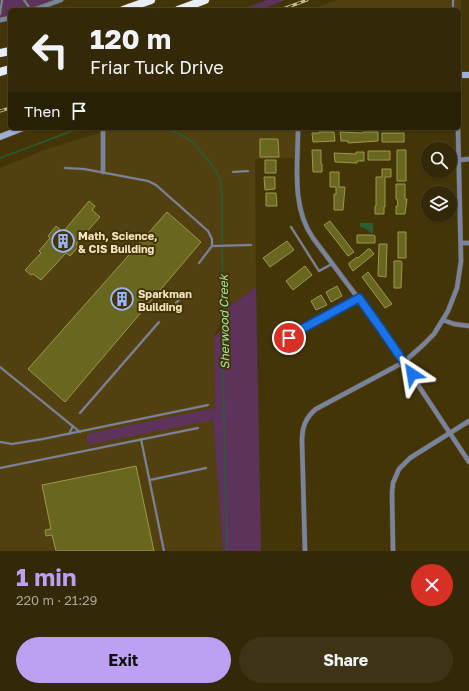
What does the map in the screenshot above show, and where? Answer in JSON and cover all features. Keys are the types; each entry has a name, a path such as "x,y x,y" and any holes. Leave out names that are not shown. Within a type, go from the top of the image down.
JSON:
{"highway":[{"path":"129,8 151,0"},
{"path":"183,8 205,0"}],"main road":[{"path":"0,137 18,130"}],"street":[{"path":"38,8 61,0"},
{"path":"103,130 103,172"},
{"path":"298,130 298,192 301,214 310,234 359,298 404,362 469,462"},
{"path":"305,551 302,441 303,428 306,420 316,409 404,362 431,338 451,306 457,288 461,243 458,130"},
{"path":"459,160 469,160"},
{"path":"461,243 469,243"},
{"path":"289,338 300,330 359,298"},
{"path":"443,320 454,324 469,326"},
{"path":"393,551 392,493 393,483 397,473 402,465 410,458 469,421"}],"lane":[{"path":"0,14 2,0"},
{"path":"24,0 30,8"},
{"path":"65,168 103,172 153,183 208,231 212,239 212,246 199,263"},
{"path":"233,172 248,171"},
{"path":"291,227 319,271 333,263"},
{"path":"212,246 251,245"},
{"path":"176,303 186,292"},
{"path":"80,413 159,322"},
{"path":"0,367 80,432"},
{"path":"0,374 4,370"},
{"path":"0,442 12,444 208,406"},
{"path":"68,434 73,426"},
{"path":"0,468 198,428"},
{"path":"141,439 164,551"},
{"path":"150,480 206,468"}],"shaded area":[{"path":"0,0 67,0 40,8 8,8 8,18 0,20"},
{"path":"267,0 285,0 264,8 245,8"},
{"path":"337,0 461,0 462,65 461,8 315,8"},
{"path":"109,130 300,130 301,158 255,159 256,287 227,308 214,337 215,408 213,420 223,551 0,551 0,168 47,149"},
{"path":"360,223 373,223 373,232 371,233 365,228 360,227"},
{"path":"256,287 261,551 223,551 213,420 87,445 87,434 215,408 214,337 223,329 227,308"}],"building":[{"path":"334,132 335,141 313,142 312,133"},
{"path":"340,132 378,132 378,141 348,143 348,141 341,141"},
{"path":"382,133 404,133 404,142 382,142"},
{"path":"260,139 278,139 279,157 260,157"},
{"path":"312,150 321,150 322,172 313,172"},
{"path":"397,150 406,150 406,181 397,181"},
{"path":"368,151 390,151 390,160 368,160"},
{"path":"356,152 364,152 364,161 357,161 357,163 335,162 334,153 356,154"},
{"path":"265,160 276,160 276,173 265,173"},
{"path":"382,169 391,169 391,177 385,177 384,214 375,214 376,177 382,177"},
{"path":"330,172 339,172 339,187 345,187 343,210 334,210 334,194 336,194 336,187 330,187"},
{"path":"264,177 275,177 275,189 265,190"},
{"path":"396,184 405,184 405,199 407,199 405,214 396,214 396,206 398,206 396,199"},
{"path":"266,193 276,193 277,206 266,206"},
{"name":"Math, Science, & CIS Building","path":"89,201 95,206 92,210 100,217 76,244 79,246 70,256 66,253 41,280 25,270 41,253 39,251 50,238 48,236 56,226 63,232"},
{"name":"Sparkman Building","path":"167,212 201,242 65,402 28,369"},
{"path":"330,221 354,252 348,256 324,225"},
{"path":"398,232 406,232 406,258 398,258"},
{"path":"357,235 373,235 375,236 375,243 357,243"},
{"path":"287,241 294,250 270,267 263,258"},
{"path":"379,244 387,244 386,277 378,276"},
{"path":"370,249 374,254 353,271 349,263 357,257 358,258"},
{"path":"394,261 401,261 402,263 401,288 394,288"},
{"path":"305,266 312,275 293,290 286,281"},
{"path":"368,272 392,304 385,308 362,277"},
{"path":"337,286 342,296 331,302 326,292"},
{"path":"321,295 327,305 316,310 311,301"},
{"path":"136,466 154,551 56,551 52,535 46,536 45,530 51,529 42,485"}],"waterway":[{"name":"Sherwood Creek","path":"0,158 75,130"},
{"name":"Sherwood Creek","path":"166,130 176,132 193,142 216,170 220,180 222,194 223,373 227,551"}],"railway":[{"path":"285,8 307,0"},
{"path":"0,111 8,109"}],"place":[{"name":"Math, Science, & CIS Building","path":"63,241"},
{"name":"Sparkman Building","path":"122,299"}],"route":[{"path":"289,338 300,330 359,298 412,374"}]}
